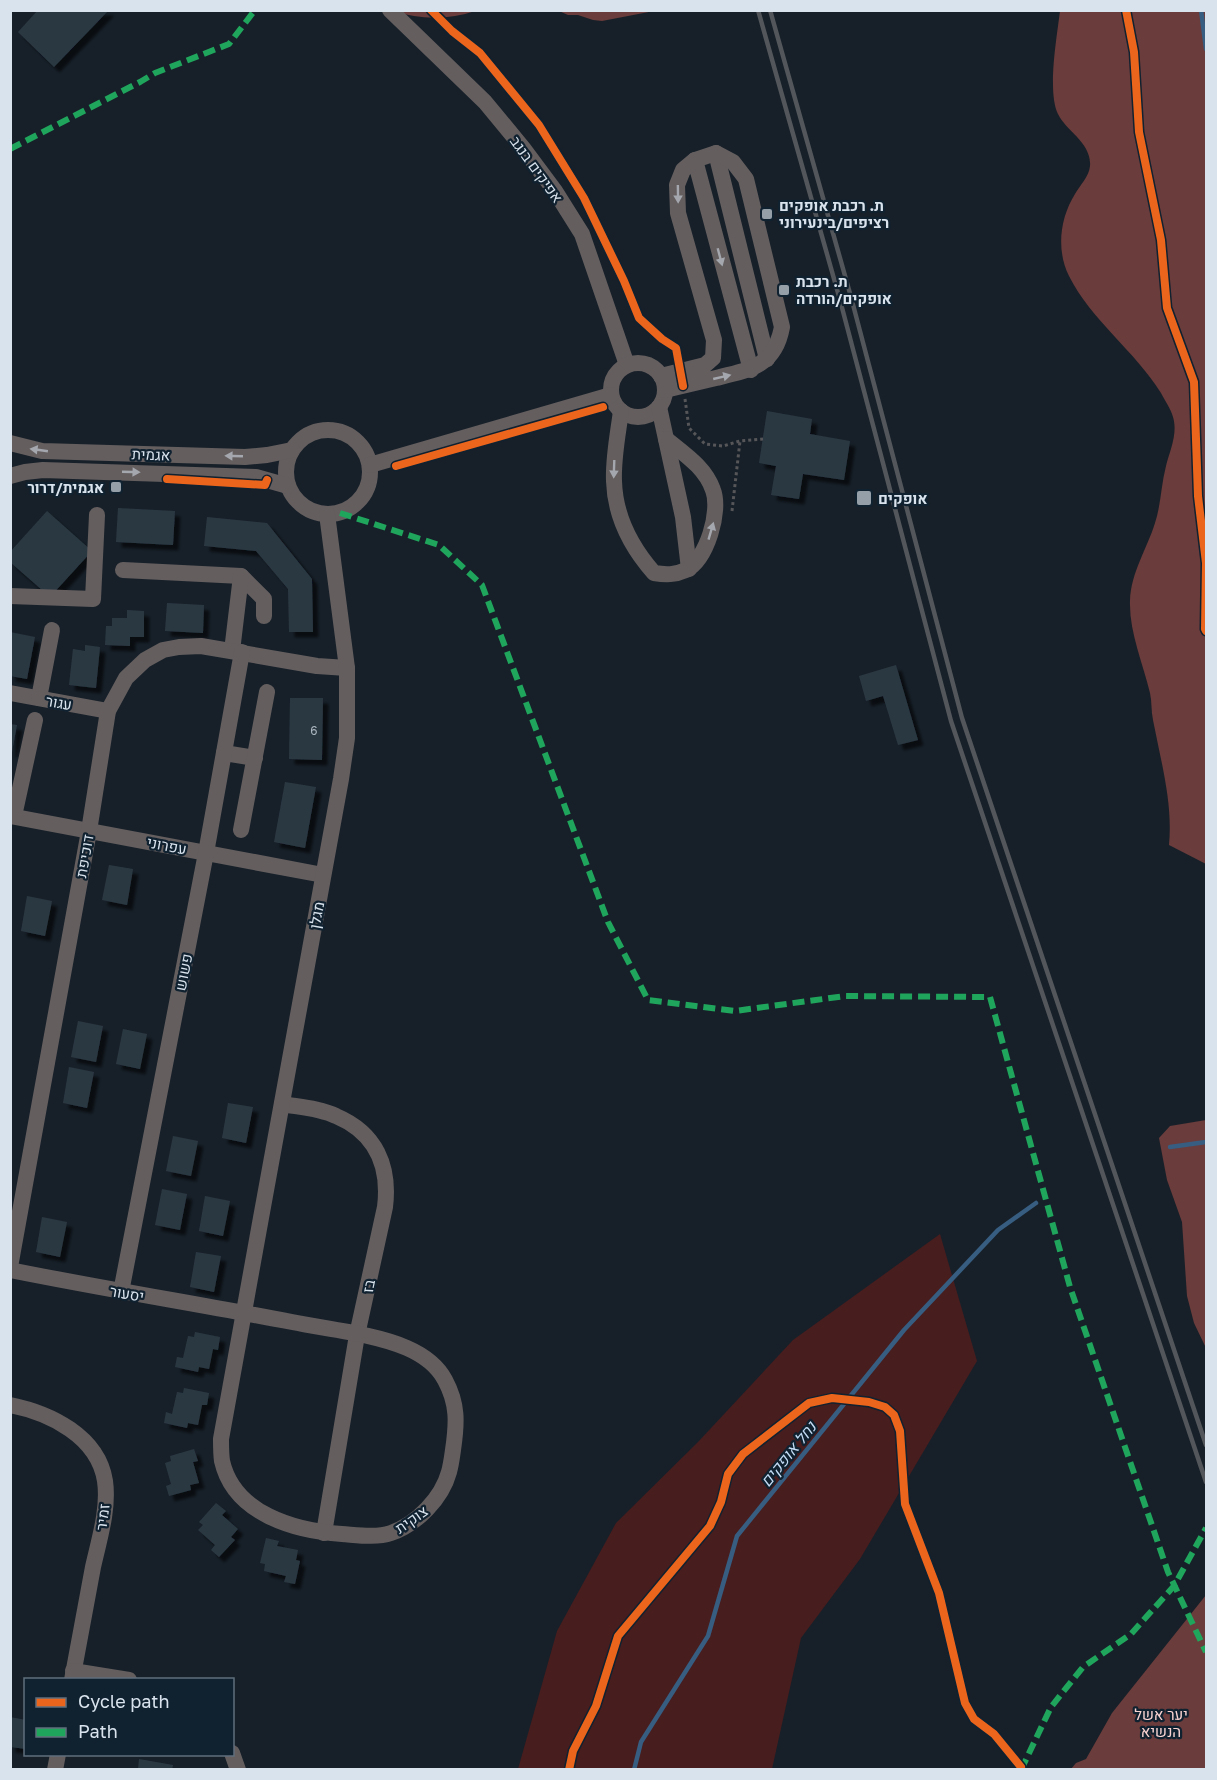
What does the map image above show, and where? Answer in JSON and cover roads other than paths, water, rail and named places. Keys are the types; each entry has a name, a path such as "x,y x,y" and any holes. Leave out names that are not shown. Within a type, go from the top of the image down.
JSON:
{"street":[{"name":"אפיקים בנגב","path":"390,10 485,102 555,191 582,234 627,365"},
{"path":"716,153 734,162 746,179 782,327 779,342 767,359 751,370 683,386 663,383 705,365 713,358 714,340 678,213 677,185 683,170 695,160 716,153"},
{"path":"695,160 751,370"},
{"path":"647,364 655,369 663,383 664,399 652,413 643,417 629,416 621,411 611,395 613,378 627,365 647,364"},
{"path":"370,465 611,395"},
{"path":"659,407 683,517 688,569"},
{"path":"621,411 614,483 619,511 628,538 639,556 654,573 671,575 688,569 706,548 714,519 714,492 703,470 666,440"},
{"path":"332,429 346,433 366,452 370,465 367,489 361,500 340,513 315,512 303,506 288,486 286,467 292,450 308,434 319,430 332,429"},
{"name":"אגמית","path":"10,443 42,451 244,457 292,450"},
{"name":"אגמית","path":"10,476 43,470 209,475 256,477 288,486"},
{"name":"מגלן","path":"244,1313 347,738 347,668 327,514"},
{"path":"10,596 93,599 97,515"},
{"path":"123,570 241,576 264,600 264,616"},
{"name":"פשוש","path":"121,1292 224,753 237,651 241,576"},
{"path":"39,698 52,630"},
{"name":"דוכיפת","path":"10,1269 89,831 108,711 126,678 145,660 163,650 178,646 201,646 317,666 347,668"},
{"path":"241,830 267,692"},
{"name":"עגור","path":"10,693 108,711"},
{"path":"12,816 35,720"},
{"path":"224,753 255,758"},
{"name":"עפרוני","path":"12,816 323,875"},
{"name":"בז","path":"282,1104 336,1115 355,1126 369,1140 385,1169 387,1186 385,1207 357,1335 324,1533"},
{"name":"יסעור","path":"10,1269 121,1292 244,1313"},
{"name":"צוקית","path":"244,1313 381,1339 406,1347 435,1365 451,1393 458,1421 449,1472 442,1489 430,1506 415,1520 392,1533 372,1535 324,1533 268,1517 251,1506 236,1491 227,1477 222,1460 221,1439 244,1313"},
{"name":"זמיר","path":"10,1405 43,1414 72,1431 86,1443 98,1461 105,1480 104,1511 73,1675"},
{"path":"73,1675 107,1678"}],"waterway":[{"path":"1201,10 1206,49"},
{"name":"נחל אופקים","path":"1170,1147 1206,1142"},
{"name":"נחל אופקים","path":"634,1770 641,1742 708,1636 737,1536 904,1330 998,1230 1036,1203"}],"railway":[{"path":"758,10 840,300 951,721 1206,1482"},
{"path":"770,10 851,297 962,718 1206,1445"}],"place":[{"name":"ת. רכבת אופקים רציפים/בינעירוני","path":"767,214"},
{"name":"ת. רכבת אופקים/הורדה","path":"784,290"},
{"name":"אגמית/דרור","path":"116,487"},
{"name":"אופקים","path":"864,498"}],"park label":[{"name":"יער אשל הנשיא","path":"1161,1722"}]}
